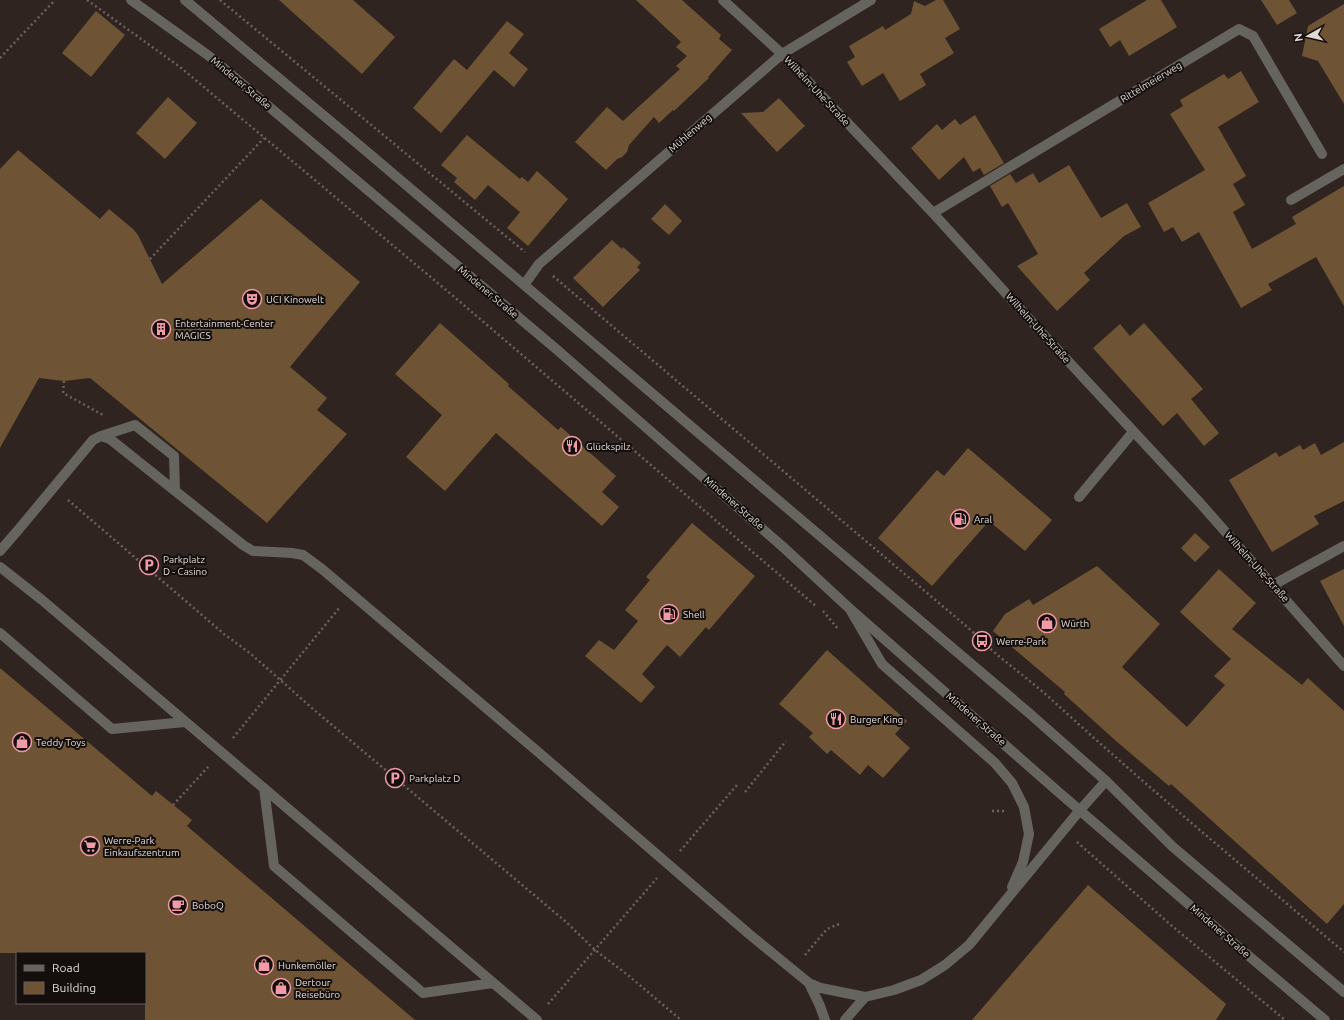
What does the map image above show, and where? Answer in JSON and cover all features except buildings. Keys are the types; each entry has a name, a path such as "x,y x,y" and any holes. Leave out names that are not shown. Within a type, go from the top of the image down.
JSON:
{"street":[{"name":"Mindener Straße","path":"131,0 210,56 555,348 782,546 849,608 1080,810 1236,946 1325,1020"},
{"path":"185,0 353,140 1029,713 1106,781 1173,847 1344,992"},
{"name":"Wilhelm-Uhe-Straße","path":"722,0 782,54 934,213 1200,504 1344,666"},
{"name":"Mühlenweg","path":"524,285 540,264 782,54 871,0"},
{"name":"Rittelmeierweg","path":"934,213 1239,29 1253,36 1322,154"},
{"path":"1291,200 1344,169"},
{"path":"0,551 93,440 101,436 135,425 174,456 175,491"},
{"path":"1079,497 1133,432"},
{"path":"101,436 110,439 243,545 253,551 303,555 352,594 537,751 748,934 809,983 821,988 865,997 894,990 921,980 945,965 969,945 1080,810 1106,781"},
{"path":"1273,585 1344,546"},
{"path":"0,567 48,605 536,1019"},
{"path":"849,608 882,664 995,763 1012,783 1024,807 1029,834 1023,862 1008,898"},
{"path":"0,633 112,729 186,722"},
{"path":"264,788 274,866 423,993 493,983"},
{"path":"809,983 825,1020"},
{"path":"845,1020 865,997"}],"path":[{"path":"0,58 55,0"},
{"path":"87,0 180,67 452,295 822,611 842,634"},
{"path":"220,0 540,264 551,275 972,630 984,644 1045,693 1096,741 1344,952"},
{"path":"150,259 264,138"},
{"path":"54,488 224,634 251,654 565,921 595,950 681,1020"},
{"path":"173,805 222,752 352,594"},
{"path":"745,792 786,741"},
{"path":"536,1019 737,785"},
{"path":"992,811 1008,811 1006,805"},
{"path":"1064,830 1172,926 1285,1020"}],"place":[{"name":"UCI Kinowelt","path":"252,299"},
{"name":"Entertainment-Center MAGICS","path":"161,329"},
{"name":"Glückspilz","path":"572,446"},
{"name":"Aral","path":"960,519"},
{"name":"Parkplatz D - Casino","path":"149,565"},
{"name":"Shell","path":"669,614"},
{"name":"Würth","path":"1047,623"},
{"name":"Werre-Park","path":"982,641"},
{"name":"Burger King","path":"836,719"},
{"name":"Teddy Toys","path":"22,742"},
{"name":"Parkplatz D","path":"395,778"},
{"name":"Werre-Park Einkaufszentrum","path":"90,846"},
{"name":"BoboQ","path":"178,905"},
{"name":"Hunkemöller","path":"264,965"},
{"name":"Dertour Reisebüro","path":"281,988"}]}
